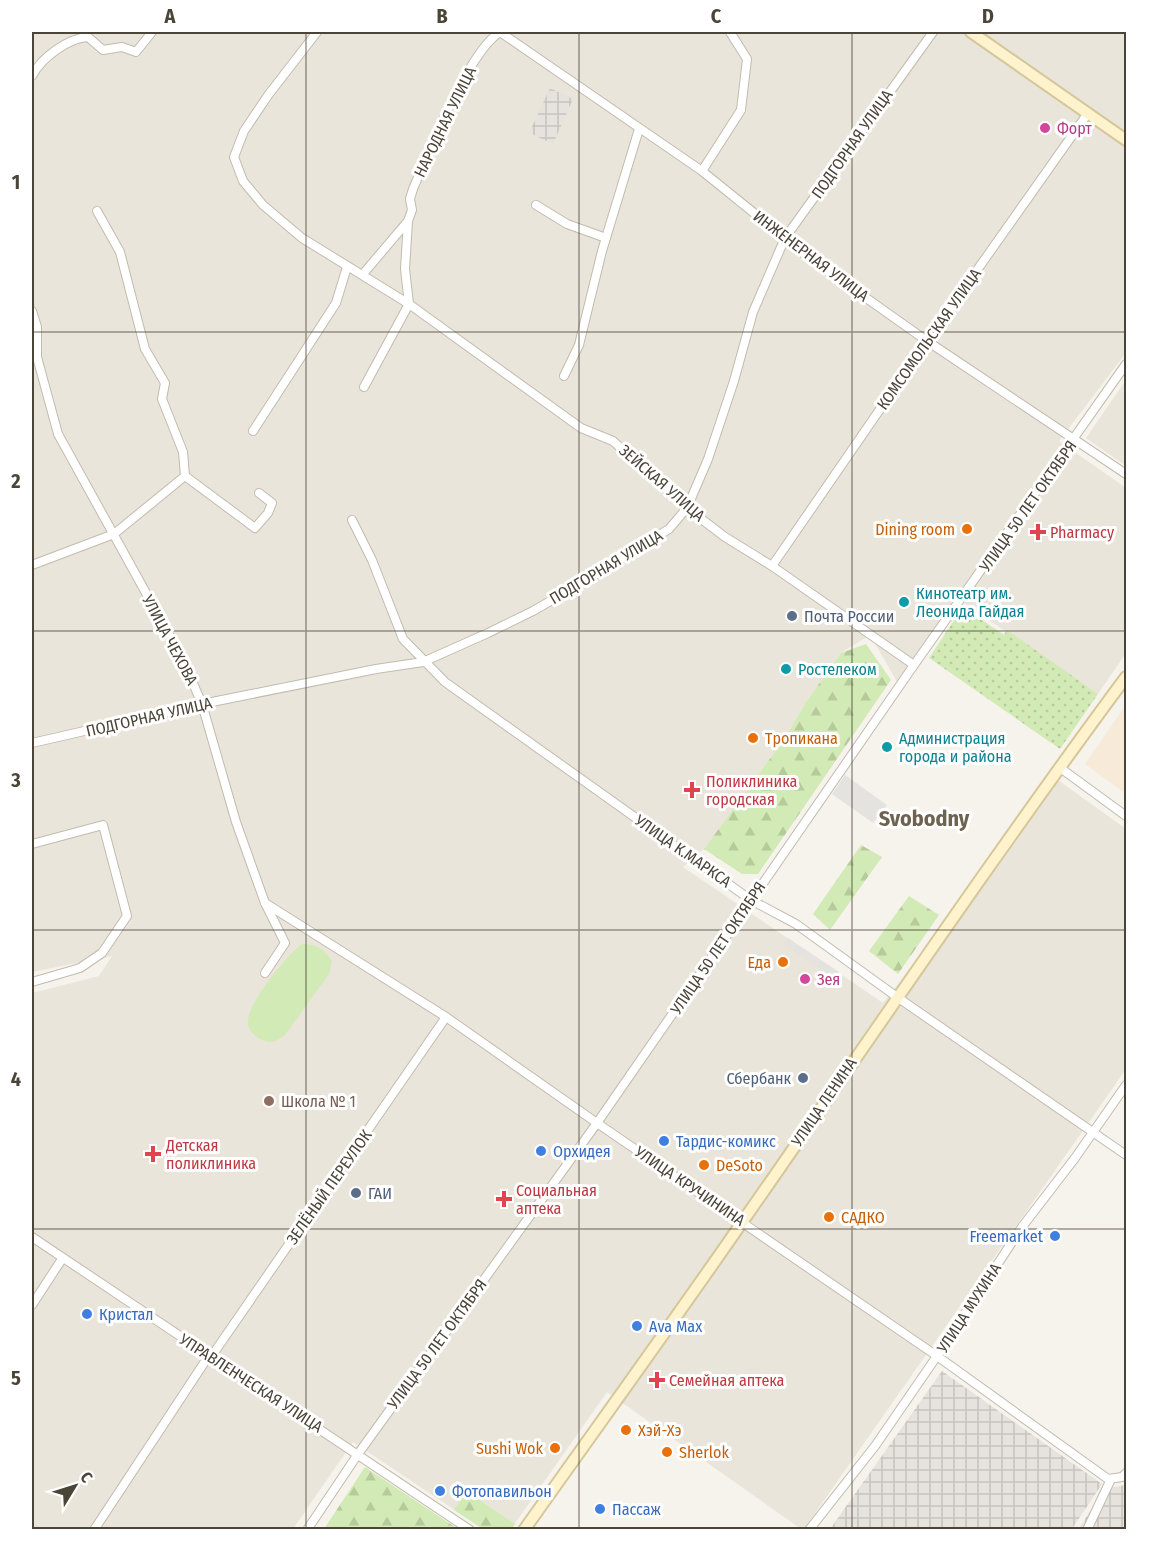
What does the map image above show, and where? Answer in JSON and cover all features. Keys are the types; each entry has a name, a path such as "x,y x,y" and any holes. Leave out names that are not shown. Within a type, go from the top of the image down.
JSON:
{"main road":[{"path":"971,32 1126,140"},
{"name":"УЛИЦА ЛЕНИНА","path":"525,1530 743,1222 897,997 1059,767 1126,677"}],"street":[{"path":"32,76 49,56 78,37 88,37 103,50 122,47 136,52 152,32"},
{"name":"ЗЕЙСКАЯ УЛИЦА","path":"316,32 244,131 234,157 243,181 263,205 302,238 409,304 581,429 614,441 687,507 725,537 772,566 914,664"},
{"name":"ИНЖЕНЕРНАЯ УЛИЦА","path":"500,32 702,171 790,244 927,341 1126,474"},
{"name":"НАРОДНАЯ УЛИЦА","path":"409,304 405,269 408,221 412,210 410,199 413,189 468,72 493,35 500,32"},
{"path":"702,171 741,110 747,58 730,32"},
{"name":"ПОДГОРНАЯ УЛИЦА","path":"32,743 202,704 376,669 423,662 488,633 580,584 669,529 687,507 712,448 753,312 785,238 933,32"},
{"name":"КОМСОМОЛЬСКАЯ УЛИЦА","path":"772,566 1088,113"},
{"path":"564,376 579,345 606,238 639,129"},
{"path":"537,205 567,224 606,238"},
{"path":"97,211 120,252 145,349 165,383 162,399 183,452 185,476 255,528 268,513 272,503 259,493"},
{"path":"363,274 408,221"},
{"path":"254,430 336,303 347,267"},
{"path":"364,387 409,304"},
{"name":"УЛИЦА ЧЕХОВА","path":"32,311 37,327 37,357 58,434 182,658 202,704 236,822 265,903 285,943 265,973"},
{"name":"УЛИЦА 50 ЛЕТ ОКТЯБРЯ","path":"307,1530 358,1454 597,1123 914,664 1126,364"},
{"path":"32,565 114,534 185,476"},
{"name":"УЛИЦА К.МАРКСА","path":"352,520 372,560 403,639 445,682 751,900 796,924 897,997 1126,1155"},
{"path":"1059,767 1126,816"},
{"path":"32,844 103,825 127,916 102,953 80,968 32,982"},
{"name":"УЛИЦА КРУЧИНИНА","path":"265,903 446,1017 938,1356 1109,1479"},
{"name":"ЗЕЛЁНЫЙ ПЕРЕУЛОК","path":"211,1357 446,1017"},
{"name":"УЛИЦА МУХИНА","path":"809,1530 875,1446 938,1356 1022,1227 1075,1158 1126,1085"},
{"name":"УПРАВЛЕНЧЕСКАЯ УЛИЦА","path":"32,1237 470,1530"},
{"path":"32,1305 62,1259"},
{"path":"94,1530 204,1363"},
{"path":"1087,1530 1109,1479 1122,1477 1126,1473"}],"shaded area":[{"path":"32,32 1126,32 1126,353 1059,441 1126,488 1126,653 1098,694 961,601 899,685 870,635 841,653 806,702 785,738 704,849 683,867 883,1003 1058,780 1126,829 1126,1069 804,1529 607,1392 511,1529 483,1529 353,1442 293,1529 32,1529 32,993 99,976 112,956 32,972"},
{"path":"550,88 573,99 553,144 529,133"},
{"path":"1126,380 1126,466 1086,438"},
{"path":"1126,705 1126,785 1123,792 1085,764"},
{"path":"845,775 887,805 873,823 832,794"},
{"path":"788,938 839,972 835,978 784,944"},
{"path":"942,1371 1102,1484 1072,1529 830,1529"},
{"path":"1126,1483 1126,1529 1078,1530 1104,1489"}],"green space":[{"path":"963,607 1004,635 1007,630 1098,694 1060,749 929,658"},
{"path":"866,644 891,680 758,874 742,874 704,849 785,738 806,702 841,653"},
{"path":"861,845 882,857 830,930 813,914"},
{"path":"909,896 939,915 898,974 869,951"},
{"path":"302,944 316,946 326,953 332,961 329,974 285,1035 273,1042 264,1041 255,1036 250,1029 248,1020 250,1012 270,979"},
{"path":"365,1467 458,1529 324,1529"},
{"path":"466,1491 515,1524 511,1529 483,1529 454,1510"}],"place":[{"name":"Форт","path":"1045,128"},
{"name":"Dining room","path":"967,529"},
{"name":"Pharmacy","path":"1038,532"},
{"name":"Кинотеатр им. Леонида Гайдая","path":"904,602"},
{"name":"Почта России","path":"792,616"},
{"name":"Ростелеком","path":"786,669"},
{"name":"Тропикана","path":"753,738"},
{"name":"Администрация города и района","path":"887,747"},
{"name":"Поликлиника городская","path":"692,790"},
{"name":"Еда","path":"783,962"},
{"name":"Зея","path":"805,979"},
{"name":"Сбербанк","path":"803,1078"},
{"name":"Школа № 1","path":"269,1101"},
{"name":"Тардис-комикс","path":"664,1141"},
{"name":"Орхидея","path":"541,1151"},
{"name":"Детская поликлиника","path":"153,1154"},
{"name":"DeSoto","path":"704,1165"},
{"name":"ГАИ","path":"356,1193"},
{"name":"Социальная аптека","path":"504,1199"},
{"name":"САДКО","path":"829,1217"},
{"name":"Freemarket","path":"1055,1236"},
{"name":"Кристал","path":"87,1314"},
{"name":"Ava Max","path":"637,1326"},
{"name":"Семейная аптека","path":"657,1380"},
{"name":"Хэй-Хэ","path":"626,1430"},
{"name":"Sushi Wok","path":"555,1448"},
{"name":"Sherlok","path":"667,1452"},
{"name":"Фотопавильон","path":"440,1491"},
{"name":"Пассаж","path":"600,1509"}],"district":[{"name":"Svobodny","path":"924,818"}]}
